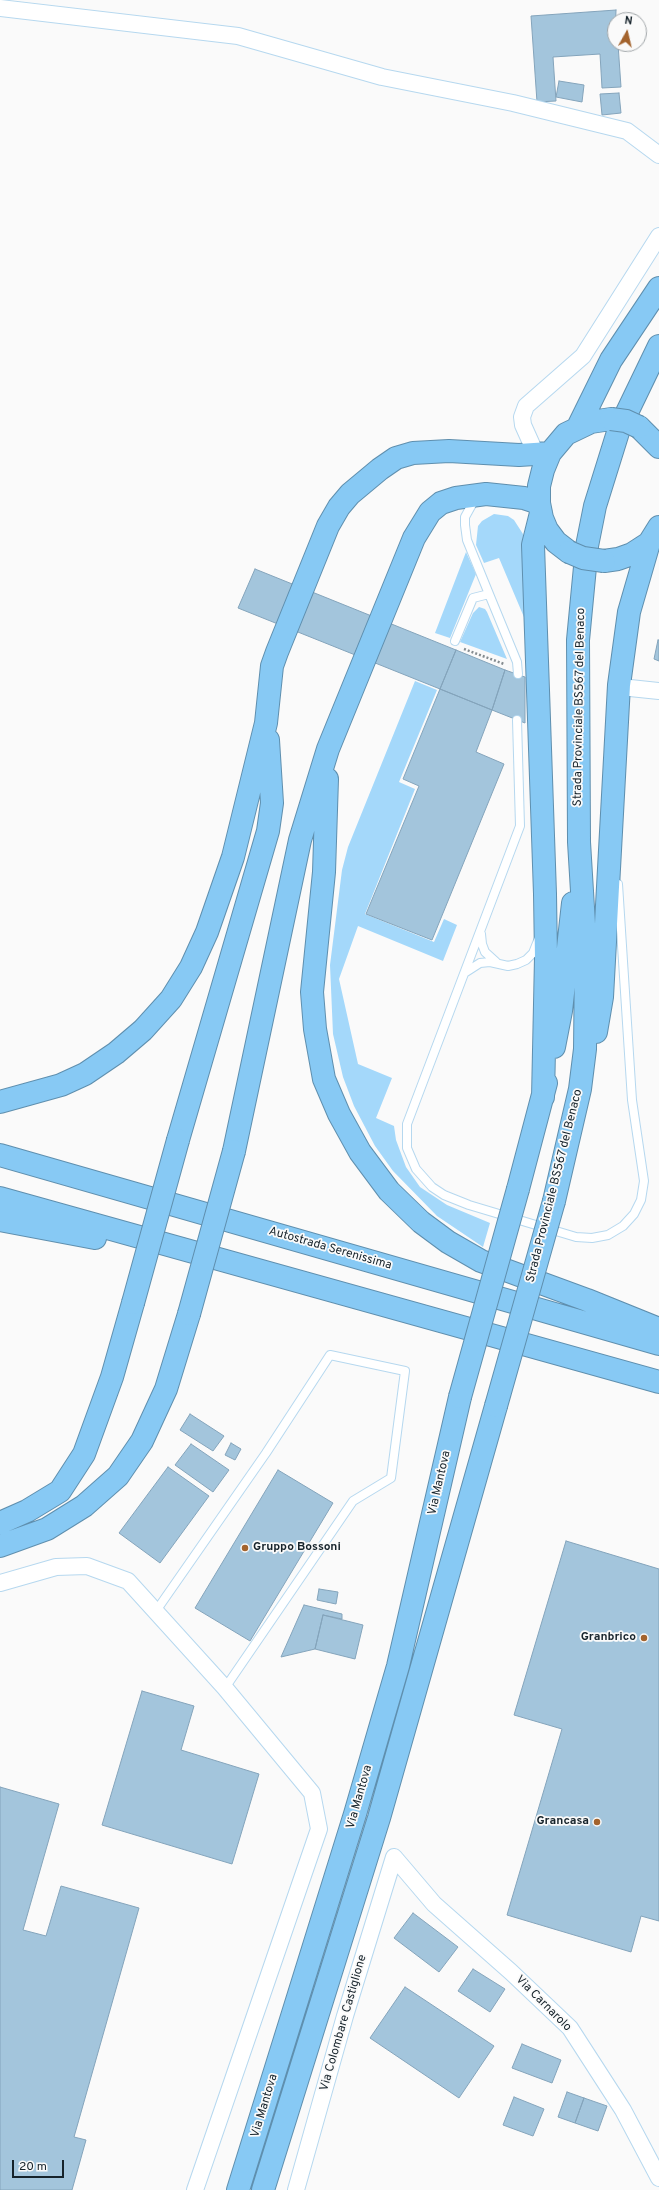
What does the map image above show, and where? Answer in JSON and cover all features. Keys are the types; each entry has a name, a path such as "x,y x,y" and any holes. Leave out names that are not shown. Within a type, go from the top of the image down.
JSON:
{"highway":[{"path":"578,427 611,360 659,288"},
{"name":"Strada Provinciale BS567 del Benaco","path":"496,1406 554,1201 580,1090 585,1049 586,964 579,842 578,640 587,546 597,498 619,429 659,346"},
{"path":"0,1102 61,1085 85,1074 116,1053 143,1030 171,999 191,967 207,932 233,857 266,723 272,666 285,627 328,526 339,506 350,494 396,458 413,453 449,451 543,454 566,434 578,427 611,419 640,427 659,446"},
{"path":"543,454 540,486 540,508 533,545 533,590 545,894 546,957 543,1097"},
{"path":"0,1546 47,1529 84,1506 118,1476 142,1441 166,1390 189,1314 234,1151 300,840 328,749 414,538 421,525 430,512 441,503 456,498 486,494 524,498 540,508 547,530 556,542 569,552 583,558 604,561 618,559 632,554 654,535"},
{"path":"580,1090 593,1042 602,997 619,685 629,612 654,535"},
{"path":"0,1523 27,1511 60,1491 84,1454 112,1377 178,1140 270,821 272,787 266,723"},
{"path":"328,749 324,872 312,992 315,1029 324,1079 339,1114 360,1152 388,1191 421,1222 448,1242 481,1261 587,1300 659,1329"},
{"name":"Strada Provinciale BS567 del Benaco","path":"460,1397 543,1097 561,1011 579,842"},
{"name":"Autostrada Serenissima","path":"0,1156 659,1344"},
{"path":"0,1198 231,1264 659,1382"},
{"path":"0,1220 231,1264"},
{"name":"Via Mantova","path":"238,2190 350,1829 398,1666 460,1397"},
{"name":"Via Mantova","path":"265,2187 378,1818 496,1406"}],"street":[{"path":"0,8 238,36 382,78 513,103 627,131 659,155"},
{"path":"543,454 523,425 522,417 526,406 583,356 659,236"},
{"path":"619,685 630,688 659,691"},
{"path":"0,1583 56,1567 87,1566 128,1580 225,1688 312,1793 319,1829 195,2190"},
{"name":"Via Carnarolo","path":"394,1857 434,1904 511,1972 570,2028 623,2110 659,2178"},
{"name":"Via Colombare Castiglione","path":"296,2190 345,2016 394,1857"}],"lane":[{"path":"486,494 474,500 468,508 465,517 467,540 517,662 518,672"},
{"path":"455,641 473,598 489,594"},
{"path":"517,720 520,826 483,927 407,1124 407,1148 416,1169 432,1187 456,1201 576,1237 592,1238 608,1234 623,1226 634,1214 641,1200 644,1181 632,1100 612,793"},
{"path":"461,981 465,973 476,964 490,962 508,966 517,964 533,954 539,936 545,894"},
{"path":"483,927 482,944 485,952 499,963"},
{"path":"156,1611 266,1453 330,1355 405,1371 391,1478 353,1500 225,1688"}],"path":[{"path":"461,647 518,672"}],"shaded area":[{"path":"494,514 508,516 514,520 523,534 526,546 529,629 499,558 484,563 476,545 478,526 482,521"},
{"path":"466,552 476,574 450,638 435,633"},
{"path":"479,607 485,609 487,612 507,659 460,642 473,613"},
{"path":"415,681 437,690 399,782 415,789 365,914 434,942 444,919 457,925 443,961 358,926 339,979 358,1064 392,1078 376,1118 394,1126 396,1140 406,1167 420,1187 447,1205 490,1223 483,1247 437,1216 393,1171 375,1146 354,1106 343,1077 333,1034 330,965 342,870 348,847"}],"building":[{"path":"616,10 616,12 607,12 607,52 619,52 621,87 602,88 600,54 553,57 556,101 537,102 531,16"},
{"path":"559,81 584,85 582,102 556,97"},
{"path":"619,93 621,113 602,115 600,94"},
{"path":"255,569 456,650 440,689 238,608"},
{"path":"659,640 659,661 654,659"},
{"path":"456,650 505,670 492,710 440,689"},
{"path":"505,670 525,677 525,723 492,710"},
{"path":"440,689 492,710 476,752 504,764 432,940 366,914 419,786 403,779"},
{"path":"190,1414 224,1436 213,1451 180,1430"},
{"path":"231,1443 241,1449 235,1460 225,1455"},
{"path":"191,1444 229,1470 213,1492 175,1465"},
{"path":"168,1467 209,1496 160,1563 119,1533"},
{"path":"278,1470 333,1503 250,1641 195,1608"},
{"name":"Grancasa","path":"566,1541 659,1569 659,1921 641,1916 631,1952 507,1915 562,1729 514,1715"},
{"path":"319,1589 338,1592 336,1604 317,1600"},
{"path":"304,1605 342,1614 342,1619 323,1615 315,1649 281,1657"},
{"path":"323,1615 363,1625 355,1659 315,1649"},
{"path":"142,1691 194,1706 181,1750 259,1774 232,1864 102,1825"},
{"path":"0,1787 59,1804 23,1930 46,1936 61,1886 139,1908 74,2137 86,2140 72,2190 0,2190"},
{"path":"413,1913 458,1947 439,1972 394,1938"},
{"path":"473,1969 505,1989 490,2012 458,1991"},
{"path":"405,1987 494,2046 459,2098 370,2038"},
{"path":"522,2044 561,2060 552,2083 512,2068"},
{"path":"567,2092 584,2098 575,2123 558,2117"},
{"path":"514,2097 544,2109 533,2136 503,2125"},
{"path":"584,2098 607,2106 598,2131 575,2123"}],"place":[{"name":"Gruppo Bossoni","path":"245,1548"},
{"name":"Granbrico","path":"644,1638"},
{"name":"Grancasa","path":"597,1822"}]}
